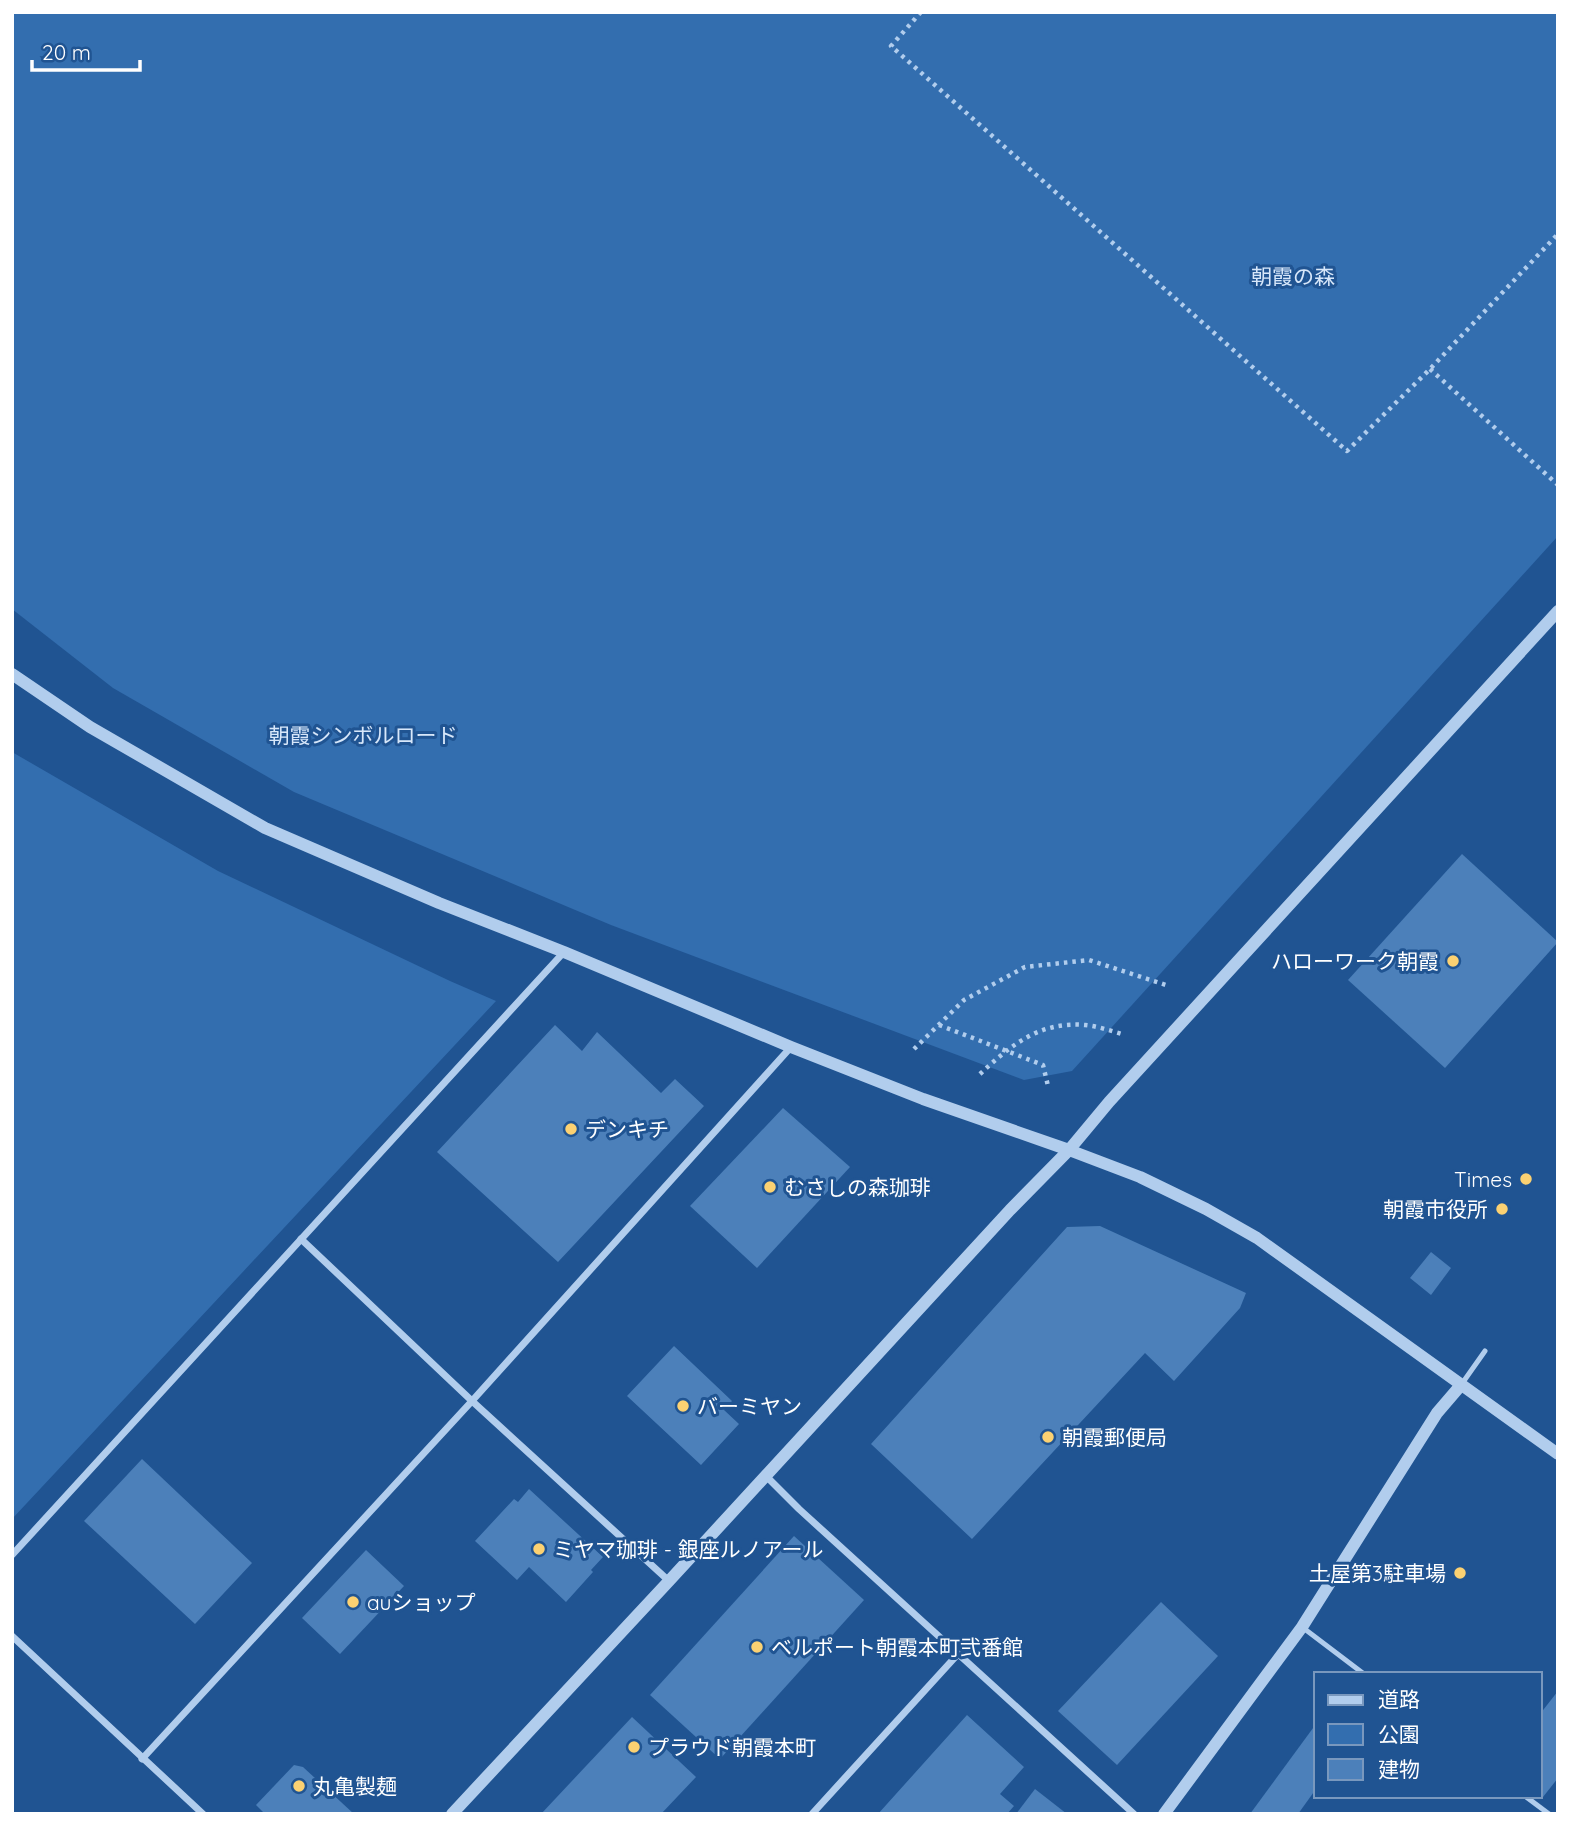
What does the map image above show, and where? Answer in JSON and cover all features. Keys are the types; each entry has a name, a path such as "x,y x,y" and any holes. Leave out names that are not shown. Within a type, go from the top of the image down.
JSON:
{"street":[{"path":"452,1814 1001,1220 1069,1150 1558,611"},
{"path":"12,674 90,727 265,828 439,903 564,951 791,1047 923,1099 1140,1177 1206,1209 1257,1238 1558,1454"},
{"path":"12,1555 564,951"},
{"path":"142,1759 472,1401 791,1047"},
{"path":"301,1239 472,1401 669,1581"},
{"path":"1164,1814 1302,1627 1437,1413 1461,1385"},
{"path":"766,1476 1134,1814"},
{"path":"12,1636 203,1814"},
{"path":"812,1814 958,1654"}],"lane":[{"path":"1461,1385 1485,1351"},
{"path":"1302,1627 1361,1672"},
{"path":"1528,1798 1549,1814"}],"path":[{"path":"921,12 891,46 1347,451 1430,369 1558,234"},
{"path":"1430,369 1558,485"},
{"path":"914,1049 964,1000 1025,967 1089,960 1166,985"},
{"path":"939,1025 1043,1065 1048,1086"},
{"path":"980,1074 1020,1040 1052,1027 1086,1025 1122,1034"}],"green space":[{"path":"12,12 1558,12 1558,536 1072,1071 1024,1080 611,925 294,792 113,688 12,609"},
{"path":"12,752 218,871 496,1001 12,1519"}],"building":[{"name":"ハローワーク朝霞","path":"1462,854 1558,942 1445,1068 1348,980"},
{"name":"デンキチ","path":"555,1025 582,1051 597,1032 661,1093 675,1079 704,1106 558,1262 437,1152"},
{"name":"むさしの森珈琲","path":"783,1108 850,1167 757,1268 690,1206"},
{"path":"1100,1226 1246,1293 1240,1308 1174,1381 1145,1353 972,1539 871,1444 1067,1227"},
{"path":"1431,1252 1451,1268 1431,1295 1410,1278"},
{"name":"バーミヤン","path":"674,1346 732,1401 724,1410 739,1424 701,1465 627,1396"},
{"path":"142,1459 252,1563 195,1624 84,1521"},
{"name":"ミヤマ珈琲 - 銀座ルノアール","path":"529,1489 603,1557 566,1602 529,1567 517,1580 475,1541 514,1499 518,1502"},
{"name":"ベルポート朝霞本町弐番館","path":"794,1536 864,1600 720,1759 650,1695"},
{"name":"auショップ","path":"366,1550 404,1586 340,1654 302,1618"},
{"path":"1161,1602 1218,1656 1117,1765 1058,1711"},
{"path":"1558,1691 1558,1778 1543,1797 1542,1796 1542,1711"},
{"path":"967,1715 1024,1767 1000,1794 1014,1806 1007,1814 878,1814"},
{"name":"プラウド朝霞本町","path":"632,1717 696,1777 661,1814 541,1814"},
{"path":"1314,1727 1314,1792 1298,1814 1250,1814"},
{"name":"丸亀製麺","path":"294,1765 303,1767 354,1814 265,1814 256,1805"},
{"path":"1035,1789 1067,1814 1016,1814"}],"place":[{"name":"ハローワーク朝霞","path":"1453,961"},
{"name":"デンキチ","path":"571,1129"},
{"name":"Times","path":"1526,1179"},
{"name":"むさしの森珈琲","path":"770,1187"},
{"name":"朝霞市役所","path":"1502,1209"},
{"name":"バーミヤン","path":"683,1406"},
{"name":"朝霞郵便局","path":"1048,1437"},
{"name":"ミヤマ珈琲 - 銀座ルノアール","path":"539,1549"},
{"name":"土屋第3駐車場","path":"1460,1573"},
{"name":"auショップ","path":"353,1602"},
{"name":"ベルポート朝霞本町弐番館","path":"757,1647"},
{"name":"プラウド朝霞本町","path":"634,1747"},
{"name":"丸亀製麺","path":"299,1786"}],"park label":[{"name":"朝霞の森","path":"1293,276"},
{"name":"朝霞シンボルロード","path":"363,735"}]}
